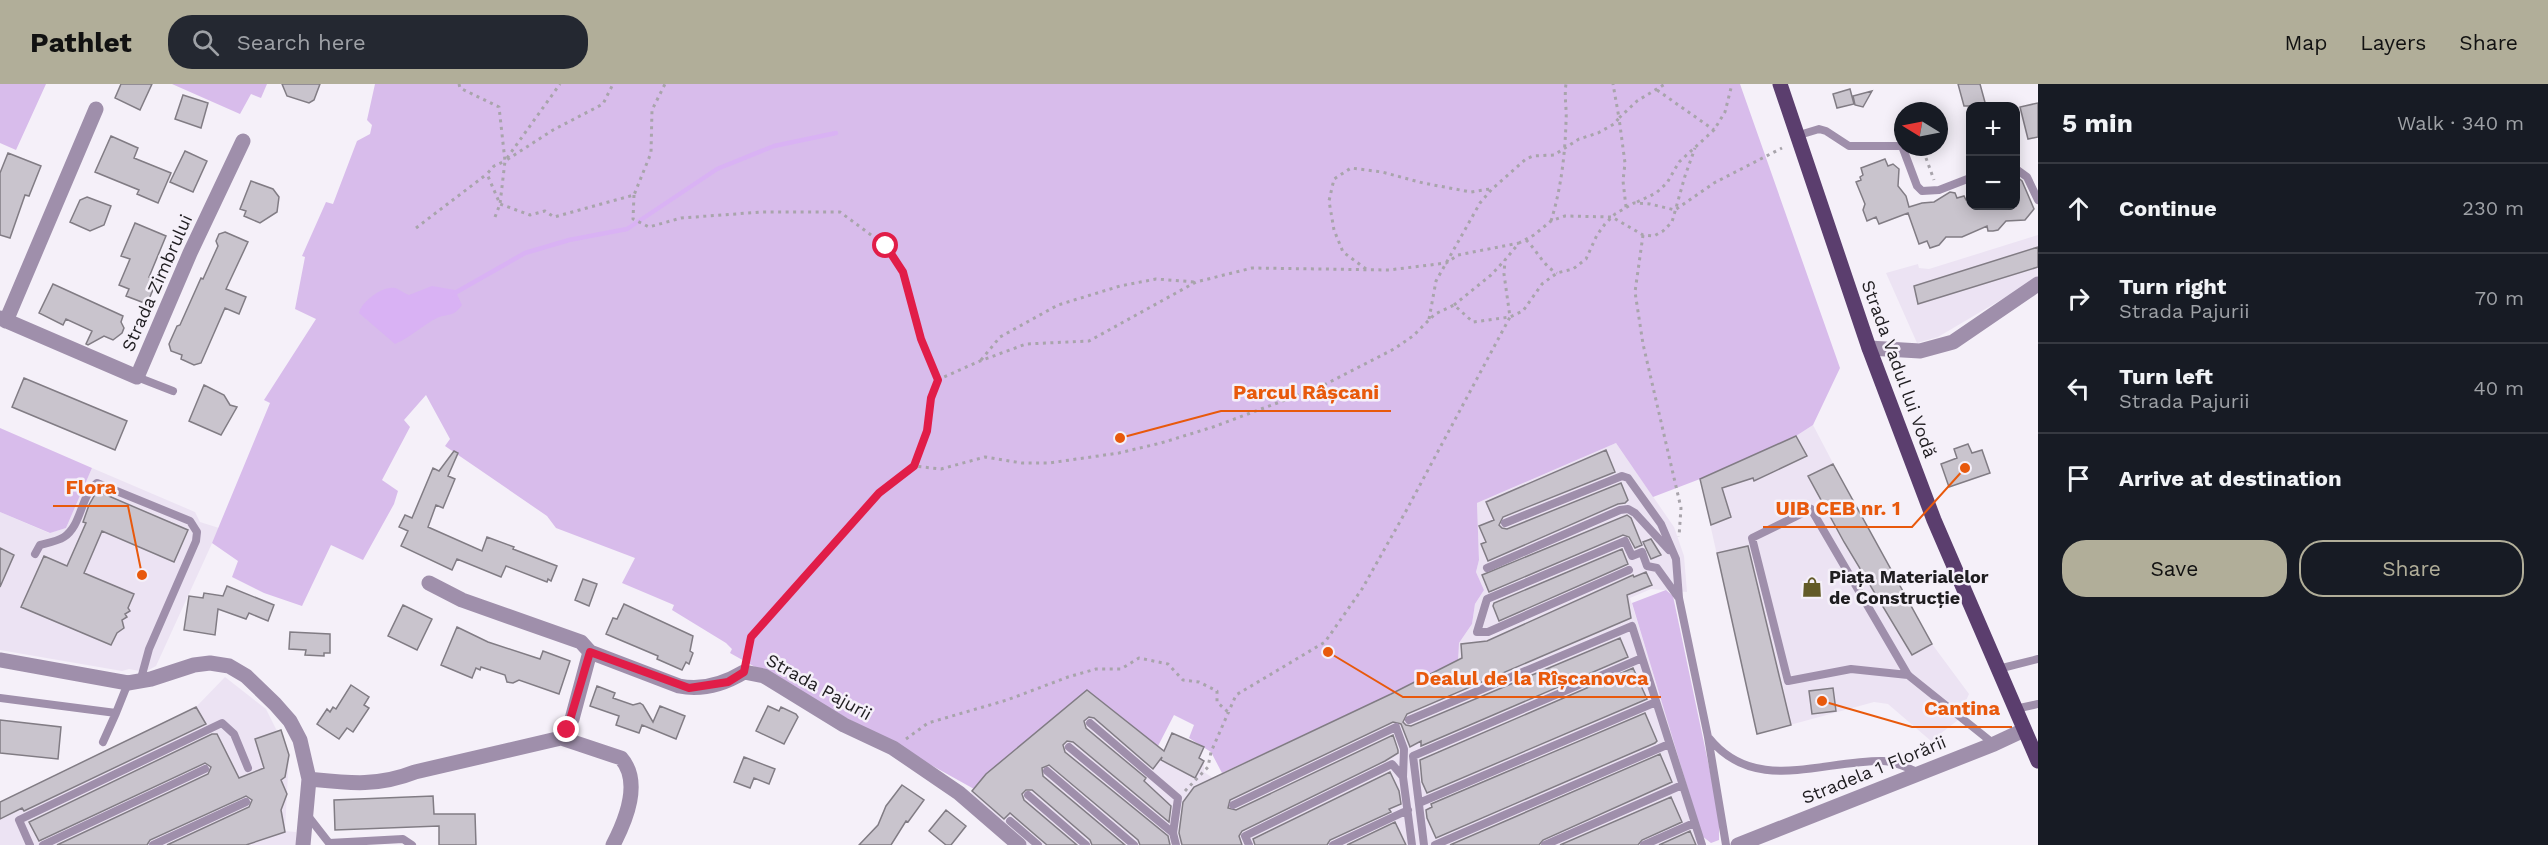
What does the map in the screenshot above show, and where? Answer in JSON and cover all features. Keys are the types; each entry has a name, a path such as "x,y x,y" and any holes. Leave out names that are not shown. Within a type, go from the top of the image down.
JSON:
{"main road":[{"name":"Strada Vadul lui Vodă","path":"1780,84 1869,348 1934,520 2038,762"}],"street":[{"name":"Strada Zimbrului","path":"96,109 3,320 137,377 190,253 243,141"},
{"path":"1869,348 1920,351 1953,342 2038,284"},
{"name":"Strada Pajurii","path":"429,583 462,600 581,642 590,652 689,688 728,682 744,672 754,672 764,676 844,725 893,748 959,793 1018,845"},
{"path":"561,738 572,719 590,652"},
{"path":"0,660 140,681 194,665 210,663 229,666 246,676 259,686 290,721 300,740 309,778 303,845"},
{"name":"Stradela 1 Florării","path":"1738,845 2024,730"},
{"path":"309,778 357,784 387,781 415,772 561,738 621,758 628,765 631,788 627,810 613,845"}],"lane":[{"path":"1796,136 1818,129 1826,131 1849,146 1902,146 1917,186 1922,190 1938,190 1966,180"},
{"path":"2020,172 2027,177 2038,200"},
{"path":"137,377 173,391"},
{"path":"1505,523 1622,476 1628,478 1661,524 1676,559 1679,598 1708,737 1726,845"},
{"path":"35,554 40,545 65,537 74,526 90,488 97,483 190,521 197,532 196,541 149,649 140,681 116,712 103,741"},
{"path":"1487,568 1620,510 1628,509 1656,534 1676,559"},
{"path":"1908,675 1851,669 1788,681 1752,538 1811,509 1908,675 1994,744"},
{"path":"1629,570 1488,632 1477,633 1487,599 1625,541 1632,556 1642,552 1647,566 1657,567 1679,598"},
{"path":"1408,720 1632,626 1702,845"},
{"path":"1424,845 1413,756 1642,658"},
{"path":"1998,669 2038,659"},
{"path":"0,698 116,712"},
{"path":"1419,803 1656,702"},
{"path":"2015,708 2038,704"},
{"path":"30,845 19,820 222,723 234,734 248,768"},
{"path":"1090,723 1178,798 1173,833 1176,845"},
{"path":"1233,805 1396,727 1404,749 1403,777 1412,845"},
{"path":"1708,737 1724,754 1757,770 1781,772 1883,761 1920,773"},
{"path":"1435,845 1669,744"},
{"path":"1069,747 1173,833"},
{"path":"1249,845 1245,836 1392,764 1403,777"},
{"path":"43,845 205,769"},
{"path":"1047,771 1134,845"},
{"path":"1545,845 1682,785"},
{"path":"1028,795 1086,845"},
{"path":"153,845 246,802"},
{"path":"1333,845 1407,810"},
{"path":"305,813 329,843 403,839 412,845"},
{"path":"1010,821 1038,845"},
{"path":"1644,845 1694,823"}],"path":[{"path":"459,84 460,88 499,107 505,161 500,204 495,217"},
{"path":"505,161 560,84"},
{"path":"416,228 487,174 494,166 553,130 603,104 613,84"},
{"path":"665,84 652,110 651,153 634,195 633,219 649,227 681,218 762,212 840,212 886,246 903,272 921,339 938,380 931,398 927,431 914,466 879,493 751,637 744,672"},
{"path":"1551,221 1559,196 1564,148 1566,84"},
{"path":"1613,84 1625,163 1623,181 1626,207"},
{"path":"1428,321 1436,281 1480,203 1492,189 1526,159 1533,156 1554,155 1579,139 1598,133 1614,124 1637,101 1665,84"},
{"path":"1454,305 1473,322 1510,317 1523,311 1542,284 1557,273 1573,268 1586,259 1597,235 1612,217 1626,207 1656,193 1667,183 1679,162 1714,130 1725,112 1732,84"},
{"path":"1656,90 1714,130"},
{"path":"938,380 980,361 1026,345 1089,341 1196,282 1252,268 1389,270 1446,263 1458,255 1519,243 1551,221 1565,216 1612,217 1643,235 1654,236 1664,231 1672,222 1695,148"},
{"path":"1634,203 1675,210 1714,183 1782,148"},
{"path":"1926,158 1934,180"},
{"path":"1366,270 1343,252 1334,230 1329,201 1334,179 1351,168 1471,192 1492,189"},
{"path":"487,174 500,204 530,216 545,211 554,217 634,195"},
{"path":"1643,235 1635,292 1643,344 1681,508 1676,559"},
{"path":"1526,239 1535,247 1549,269 1557,273"},
{"path":"914,466 941,469 963,465 985,457 1049,463 1119,453 1213,427 1320,387 1394,349 1413,336 1435,314 1454,305 1491,275 1519,243"},
{"path":"1178,798 1208,767 1211,752 1236,695 1325,642 1362,589 1510,317 1504,274 1506,260"},
{"path":"980,361 1000,337 1058,305 1120,286 1156,279 1196,282"},
{"path":"893,748 928,723 1007,700 1078,674 1096,669 1121,669 1139,658 1168,664 1183,680 1199,682 1217,691 1217,702 1228,712"}],"shaded area":[{"path":"0,84 46,84 16,150 0,143"},
{"path":"172,84 267,84 261,98 251,94 240,114"},
{"path":"375,84 1740,84 1840,368 1813,425 1796,436 1700,479 1653,497 1616,443 1477,503 1479,560 1476,572 1484,590 1475,604 1472,624 1459,643 1458,660 1391,694 1222,773 1211,752 1189,738 1194,725 1174,715 1158,746 1087,690 974,789 730,653 732,649 726,643 672,610 674,605 622,583 635,558 556,528 547,516 445,446 450,439 426,395 404,420 410,427 382,480 398,491 394,504 363,560 331,545 302,606 264,593 232,577 238,561 212,543 270,403 264,400 316,319 295,309 305,257 302,256 326,202 333,204 357,141 370,134 372,125 367,120"},
{"path":"2038,235 2038,278 1938,337 1917,343 1886,273 1918,264 1919,268 1929,269"},
{"path":"432,286 455,290 462,305 453,314 437,318 395,344 359,313 368,299 385,289 395,288 409,295"},
{"name":"Piața Materialelor de Construcție","path":"1813,425 1932,644 1969,694 1965,703 1971,710 1931,741 1888,704 1874,702 1757,734 1700,479 1796,436"},
{"path":"0,428 92,468 66,528 50,533 0,512"},
{"path":"1616,443 1674,527 1684,556 1687,592 1651,589 1630,598 1706,845 1027,845 969,795 986,774 1087,690 1164,750 1172,733 1204,747 1199,758 1204,761 1204,772 1225,786 1226,782 1222,773 1391,694 1459,643 1472,624 1475,604 1484,590 1476,572 1479,560 1477,503"},
{"path":"92,468 195,512 200,522 219,528 156,666 145,672 129,669 122,671 0,650 0,512 49,533 66,528"},
{"path":"1666,590 1673,596 1719,814 1719,840 1711,843 1702,836 1632,603"},
{"path":"225,677 266,709 289,755 285,831 296,832 296,845 0,845 0,802 196,707"}],"building":[{"path":"121,84 152,84 140,110 115,98"},
{"path":"282,84 320,84 314,100 309,103 287,96"},
{"path":"1958,84 1980,84 1985,102 1966,102 1964,106"},
{"path":"1850,89 1854,104 1837,108 1833,94"},
{"path":"1872,91 1863,107 1855,105 1853,96"},
{"path":"183,95 208,103 201,128 175,119"},
{"path":"2038,103 2038,137 2028,139 2020,107"},
{"path":"111,136 138,148 134,158 171,173 158,203 137,194 139,190 95,172"},
{"path":"185,151 207,161 193,192 170,182"},
{"path":"8,153 41,166 29,196 25,195 10,238 0,235 0,173"},
{"path":"1885,159 1888,166 1893,164 1899,169 1898,186 1906,196 1909,207 1934,202 1950,192 1955,193 1957,198 1964,196 1966,210 2020,210 2020,179 2034,209 2025,220 2006,221 1998,230 1988,231 1987,226 1962,237 1946,237 1939,245 1930,248 1927,241 1919,244 1908,213 1879,224 1876,217 1867,221 1863,210 1865,204 1856,182 1861,180 1860,177 1863,175 1861,168"},
{"path":"251,181 273,189 279,197 277,212 260,223 244,216 246,211 240,209"},
{"path":"87,197 111,206 104,225 90,231 70,222 80,200"},
{"path":"135,223 166,236 149,277 157,280 147,304 126,296 129,289 119,285 130,259 121,256"},
{"path":"225,232 248,242 226,289 246,297 239,314 225,308 201,363 194,365 181,359 182,355 171,351 169,344 218,246 216,241 219,234"},
{"path":"2038,247 2038,267 1918,304 1914,286"},
{"path":"53,284 123,316 122,333 113,340 104,336 88,345 86,344 92,331 66,319 63,325 39,313"},
{"path":"24,378 127,421 115,450 12,407"},
{"path":"204,385 224,395 230,405 237,407 221,435 189,421"},
{"path":"1796,436 1807,456 1754,481 1753,478 1722,488 1731,517 1711,525 1700,479"},
{"path":"1968,444 1972,453 1982,450 1990,473 1949,487 1941,464 1957,458 1954,449"},
{"path":"1606,450 1615,472 1503,517 1499,525 1507,529 1621,483 1628,500 1625,503 1618,504 1488,561 1481,544 1486,542 1479,526 1494,520 1486,502"},
{"path":"454,451 458,453 448,476 455,479 443,508 436,505 428,527 482,551 487,537 514,547 513,549 557,566 551,581 548,579 547,582 506,566 501,577 457,559 452,570 401,546 408,531 399,527 405,515 412,518 433,468 439,471"},
{"path":"1833,464 1932,644 1912,655 1844,542 1808,476"},
{"path":"97,491 188,530 174,562 102,531 84,573 134,594 128,608 130,611 122,620 124,628 117,633 111,645 21,607 44,556 67,566 86,523 83,522 89,505"},
{"path":"1627,515 1631,518 1642,545 1635,548 1629,537 1623,535 1489,592 1482,575"},
{"path":"1651,539 1661,555 1651,559 1643,542"},
{"path":"1748,546 1791,725 1757,734 1717,553"},
{"path":"0,548 14,555 0,587"},
{"path":"1622,549 1628,564 1499,621 1494,603"},
{"path":"1646,572 1652,585 1627,595 1631,618 1407,714 1403,722 1411,726 1620,638 1628,657 1421,746 1421,741 1410,747 1401,724 1393,722 1230,800 1228,808 1236,810 1393,735 1398,753 1242,831 1239,836 1242,845 1182,845 1179,833 1183,802 1194,787 1462,658 1461,644 1487,641 1633,575 1634,577"},
{"path":"583,579 597,584 589,606 575,600"},
{"path":"227,586 274,605 268,621 249,613 246,619 218,609 215,635 184,630 189,596 203,598 204,593 223,596"},
{"path":"624,604 693,636 690,651 693,653 689,664 686,662 682,670 657,659 658,656 606,634 613,618 617,619"},
{"path":"403,605 432,619 417,650 388,636"},
{"path":"457,627 488,642 540,659 543,651 570,661 559,694 519,680 513,683 507,682 505,675 481,667 480,670 476,668 472,678 441,665"},
{"path":"290,632 330,634 330,653 324,653 324,656 305,655 306,650 289,649"},
{"path":"1633,668 1647,699 1427,793 1422,782 1420,760"},
{"path":"351,685 369,697 364,705 369,708 353,732 347,728 339,739 317,724 327,709 330,712 333,707 336,709"},
{"path":"597,686 615,693 613,698 633,705 640,703 653,722 660,706 685,716 676,739 642,725 639,733 616,725 619,716 590,706"},
{"path":"1833,688 1836,711 1812,714 1809,691"},
{"path":"1087,690 1164,751 1172,733 1204,747 1199,758 1204,761 1195,778 1161,760 1162,757 1153,769 1094,718 1089,717 1084,721 1086,728 1146,778 1144,781 1171,806 1169,822 1073,742 1067,741 1063,745 1065,752 1168,836 1170,845 1140,845 1138,840 1049,765 1042,768 1043,776 1125,845 1092,845 1090,840 1032,790 1026,790 1022,794 1024,800 1077,845 1047,845 1010,813 1004,819 972,791 986,774"},
{"path":"768,706 779,711 781,707 798,717 784,744 756,731"},
{"path":"196,707 206,724 24,811 22,808 0,819 0,802"},
{"path":"1645,713 1657,741 1655,743 1436,838 1427,818 1426,810 1432,807 1431,804"},
{"path":"0,720 61,727 58,759 0,753"},
{"path":"281,730 289,755 285,777 281,780 287,794 281,810 285,832 246,845 167,845 249,807 252,800 246,796 150,840 147,845 57,845 208,774 211,767 205,763 39,841 29,822 212,734 217,734 239,778 264,768 255,739"},
{"path":"1660,754 1672,782 1543,840 1539,845 1450,845"},
{"path":"744,757 775,769 769,784 754,778 750,788 734,782"},
{"path":"1390,772 1399,791 1401,804 1389,809 1391,812 1330,840 1327,845 1255,845 1253,839"},
{"path":"902,785 924,800 908,822 906,821 891,845 859,845 878,825 886,806"},
{"path":"433,796 434,814 475,814 476,845 439,845 439,826 335,830 334,800"},
{"path":"1671,797 1682,822 1642,840 1638,845 1560,845"},
{"path":"946,810 966,826 951,845 946,845 929,831"},
{"path":"1395,822 1406,845 1347,845"},
{"path":"1690,831 1696,845 1659,845"}],"waterway":[{"path":"453,294 525,253 569,240 627,229 717,169 774,146 836,133"}],"place":[{"name":"Parcul Râșcani","path":"1120,438"},
{"name":"UIB CEB nr. 1","path":"1965,468"},
{"name":"Flora","path":"142,575"},
{"name":"Piața Materialelor de Construcție","path":"1812,587"},
{"name":"Dealul de la Rîșcanovca","path":"1328,652"},
{"name":"Cantina","path":"1822,701"}],"route":[{"path":"567,730 590,652 689,688 714,686 728,682 744,672 751,637 879,493 914,466 927,431 931,398 938,380 921,339 903,272 886,246"}]}
